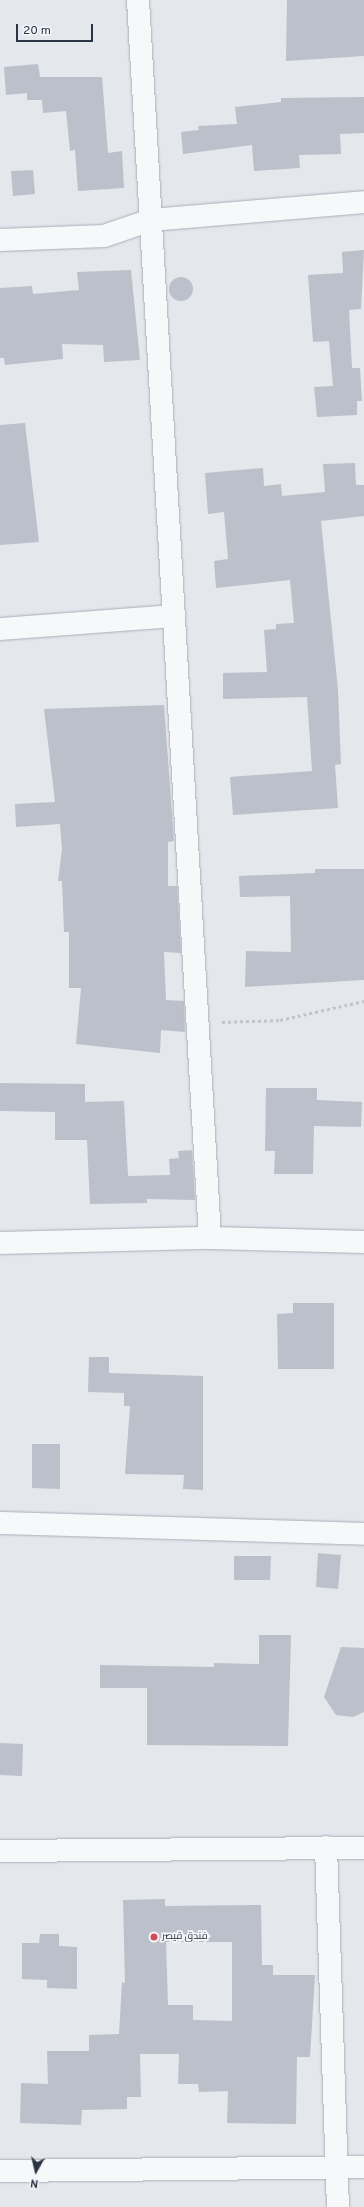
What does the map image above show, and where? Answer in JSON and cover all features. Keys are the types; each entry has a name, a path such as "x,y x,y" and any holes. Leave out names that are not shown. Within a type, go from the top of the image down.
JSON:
{"street":[{"path":"138,0 210,1238"},
{"path":"0,240 104,236 151,220 364,202"},
{"path":"0,629 173,616"},
{"path":"0,1243 210,1238 364,1242"},
{"path":"0,1523 364,1534"},
{"path":"326,1848 338,2167 338,2207"},
{"path":"0,1851 364,1848"},
{"path":"0,2171 364,2167"}],"path":[{"path":"198,1024 280,1020 364,1001"}],"building":[{"path":"287,0 364,0 364,56 286,61"},
{"path":"38,64 40,77 102,77 108,153 122,151 124,188 78,191 75,150 70,151 66,111 43,113 42,100 27,100 27,93 6,95 4,67"},
{"path":"364,97 364,133 340,134 341,154 299,155 300,168 254,171 252,145 183,154 181,132 199,130 198,126 237,124 235,107 281,102 281,98"},
{"path":"33,170 35,194 13,196 11,171"},
{"path":"364,250 361,309 349,310 352,368 360,368 362,401 357,401 357,415 317,417 314,387 333,386 329,341 313,342 308,275 343,273 342,252"},
{"path":"131,270 140,360 104,362 103,345 62,344 63,359 5,365 4,358 0,358 0,288 32,286 33,294 79,290 77,272"},
{"path":"181,277 189,281 193,289 189,297 181,301 173,297 169,289 173,281"},
{"path":"25,423 39,542 0,545 0,425"},
{"path":"355,463 356,485 364,485 364,516 321,521 338,690 341,764 335,765 338,808 233,815 230,777 312,771 307,697 223,699 223,673 267,672 264,630 276,629 276,624 294,623 290,580 216,588 214,561 228,559 224,512 208,514 205,473 263,468 264,486 281,484 282,496 325,492 323,464"},
{"path":"164,705 174,841 168,842 168,886 177,886 181,953 164,952 166,1000 184,1001 185,1032 161,1030 160,1053 76,1044 81,988 69,988 69,932 64,932 62,881 58,881 62,849 60,824 16,827 15,804 55,802 44,709"},
{"path":"315,869 364,869 364,980 245,987 246,951 291,952 290,896 240,897 239,876 315,873"},
{"path":"0,1083 85,1084 85,1102 124,1101 128,1176 170,1175 169,1159 179,1158 178,1151 192,1150 195,1200 147,1199 147,1203 90,1204 87,1140 55,1140 55,1112 0,1111"},
{"path":"266,1088 317,1088 317,1100 362,1102 361,1127 314,1126 313,1174 274,1174 275,1151 265,1151"},
{"path":"293,1303 334,1303 334,1369 278,1369 277,1314 293,1313"},
{"path":"89,1357 109,1357 109,1373 203,1376 203,1490 183,1489 184,1475 125,1474 130,1406 124,1406 124,1393 88,1392"},
{"path":"32,1444 60,1444 60,1489 32,1488"},
{"path":"318,1553 341,1555 338,1589 316,1587"},
{"path":"234,1556 271,1556 270,1580 234,1580"},
{"path":"259,1635 291,1635 288,1746 147,1745 147,1688 100,1688 100,1665 214,1667 214,1663 259,1664"},
{"path":"341,1647 364,1648 364,1712 353,1717 336,1715 324,1697"},
{"path":"0,1743 23,1744 22,1776 0,1775"},
{"path":"165,1899 165,1906 261,1905 262,1965 273,1965 273,1975 315,1975 310,2057 297,2057 296,2124 227,2123 228,2091 199,2092 198,2084 178,2084 179,2054 140,2054 141,2097 127,2097 127,2109 82,2110 81,2125 20,2123 21,2083 48,2084 47,2051 89,2051 89,2035 119,2034 122,1982 125,1983 123,1900","holes":["166,1942 232,1942 232,2021 193,2020 193,2005 168,2005"]},
{"path":"40,1934 59,1934 59,1946 77,1947 77,1989 47,1988 47,1980 22,1979 22,1943 39,1943"}],"place":[{"name":"فندق قيصر","path":"154,1937"}]}
